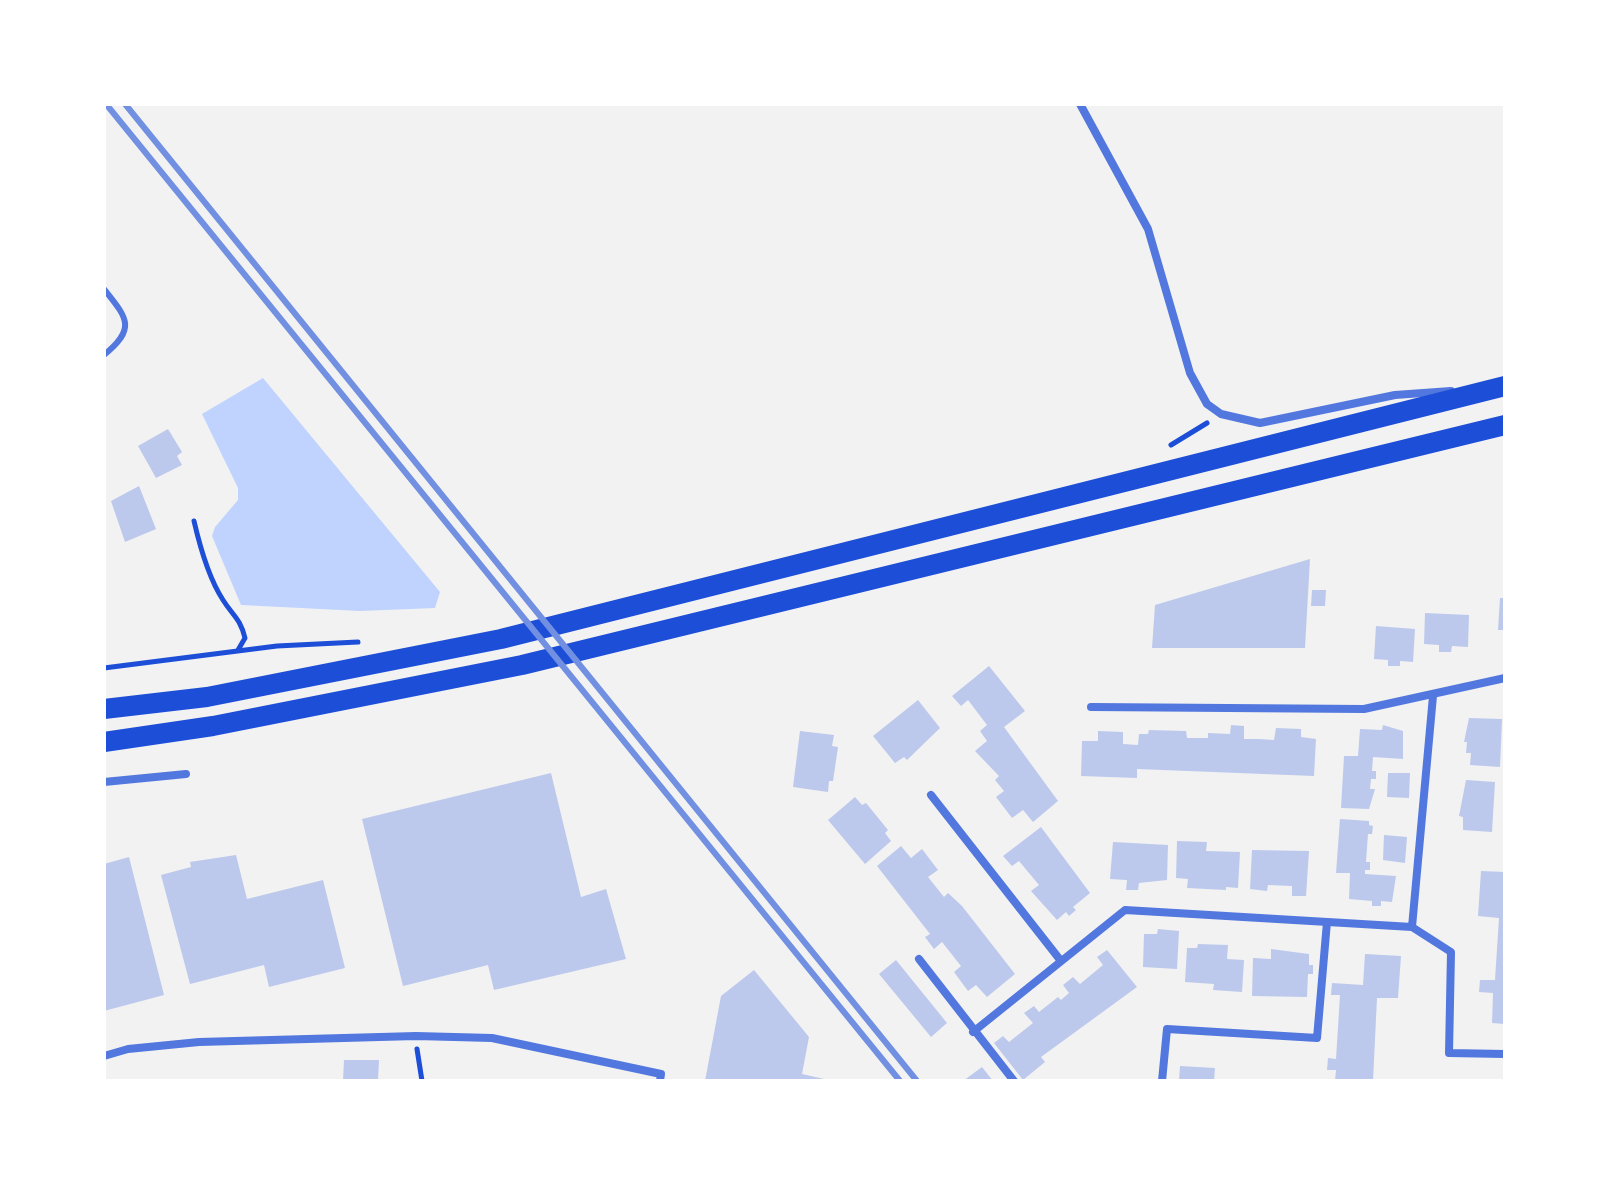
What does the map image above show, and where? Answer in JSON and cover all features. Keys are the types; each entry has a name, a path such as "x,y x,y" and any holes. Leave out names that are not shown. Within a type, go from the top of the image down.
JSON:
{"main road":[{"path":"104,709 207,697 501,639 1495,389"},
{"path":"104,742 229,723 522,665 1505,425"}],"street":[{"path":"1080,104 1148,229 1190,373 1207,404 1221,414 1260,423 1395,395 1495,389"},
{"path":"1091,707 1364,709 1505,678"},
{"path":"1412,927 1433,696"},
{"path":"104,782 186,774"},
{"path":"931,795 1061,961"},
{"path":"973,1032 1125,910 1412,927 1451,952 1449,1053 1505,1054"},
{"path":"1162,1081 1167,1029 1317,1038 1327,922"},
{"path":"919,959 1014,1081"},
{"path":"104,1056 128,1049 199,1042 416,1036 492,1038 661,1074 660,1081"}],"lane":[{"path":"104,289 125,316 127,326 122,339 104,355"}],"path":[{"path":"194,521 199,544 223,601 240,619 245,638 237,651"},
{"path":"104,668 277,646"},
{"path":"416,1036 422,1081"}],"water":[{"path":"263,378 440,592 435,608 360,611 241,605 212,536 215,527 238,500 238,488 202,414"}],"building":[{"path":"168,429 182,452 177,456 182,465 156,478 138,446"},
{"path":"139,486 156,529 125,542 111,501"},
{"path":"1310,559 1305,648 1152,648 1155,605"},
{"path":"1312,590 1326,590 1325,606 1311,606"},
{"path":"1500,598 1505,598 1505,630 1498,630"},
{"path":"1425,613 1469,615 1468,647 1452,646 1451,652 1439,652 1439,645 1424,644"},
{"path":"1376,626 1415,629 1413,662 1400,661 1400,666 1388,666 1388,660 1374,659"},
{"path":"989,666 1025,711 1004,727 1058,801 1033,822 1023,810 1012,818 996,797 1004,791 995,780 999,776 975,751 987,741 980,731 987,725 968,700 961,706 952,696"},
{"path":"918,700 940,728 907,760 904,757 895,763 873,736"},
{"path":"1469,718 1502,719 1500,767 1470,765 1471,753 1466,753 1467,742 1464,742"},
{"path":"1231,725 1244,726 1244,739 1274,740 1276,728 1301,729 1301,737 1316,739 1314,776 1137,769 1137,778 1081,776 1082,741 1098,741 1098,731 1123,732 1123,744 1138,745 1139,734 1148,734 1149,730 1186,731 1187,738 1208,738 1208,733 1230,734"},
{"path":"1383,725 1403,731 1403,759 1373,757 1372,771 1376,771 1376,779 1371,779 1370,789 1375,789 1369,809 1341,808 1344,756 1358,756 1360,729 1382,730"},
{"path":"800,731 834,735 832,746 838,747 833,781 829,781 828,792 793,787"},
{"path":"551,773 581,897 606,889 626,959 494,990 488,965 403,986 362,819"},
{"path":"1388,773 1410,773 1409,798 1387,797"},
{"path":"1466,780 1495,782 1492,832 1463,830 1463,817 1459,816"},
{"path":"855,797 862,805 866,803 888,830 885,833 891,841 865,864 828,820"},
{"path":"1340,819 1369,821 1369,825 1373,826 1372,834 1368,834 1366,862 1370,862 1370,870 1365,870 1365,874 1396,876 1392,902 1381,901 1381,906 1372,906 1372,901 1349,899 1350,873 1336,873"},
{"path":"1041,827 1090,893 1073,907 1076,910 1069,916 1066,912 1057,920 1031,891 1039,885 1019,861 1012,866 1003,856"},
{"path":"1384,835 1407,837 1405,863 1383,860"},
{"path":"1177,841 1207,842 1206,851 1240,852 1238,888 1187,888 1188,879 1176,878"},
{"path":"1113,842 1168,845 1167,880 1139,883 1138,890 1126,890 1127,880 1110,879"},
{"path":"901,846 911,858 922,849 938,870 928,877 944,897 948,893 962,906 1015,974 987,997 976,985 968,991 954,972 961,966 942,942 934,949 925,937 930,934 877,866"},
{"path":"1252,850 1309,851 1306,896 1292,896 1292,886 1268,885 1267,891 1250,889"},
{"path":"236,855 247,899 323,880 345,968 269,987 264,965 190,984 161,875 191,867 190,862"},
{"path":"129,857 164,995 104,1011 104,864"},
{"path":"1481,871 1505,872 1505,1024 1492,1023 1493,993 1479,992 1480,980 1495,980 1499,918 1478,916"},
{"path":"1158,929 1179,931 1177,969 1143,967 1144,934 1157,934"},
{"path":"1198,944 1228,945 1227,959 1244,960 1242,992 1213,990 1214,984 1185,982 1187,948 1197,948"},
{"path":"1271,949 1309,954 1313,974 1308,974 1307,997 1252,996 1253,958 1271,959"},
{"path":"1107,950 1137,987 1041,1057 1045,1062 1023,1080 994,1043 1003,1036 1009,1042 1033,1023 1024,1013 1034,1006 1039,1012 1058,997 1061,1000 1069,993 1063,985 1073,977 1080,984 1103,965 1097,957"},
{"path":"1365,954 1401,956 1398,998 1377,998 1373,1081 1335,1081 1336,1070 1327,1070 1328,1058 1336,1059 1340,995 1331,995 1332,983 1363,985"},
{"path":"896,960 947,1023 931,1037 879,974"},
{"path":"754,970 809,1037 802,1074 833,1081 705,1081 721,996"},
{"path":"344,1060 379,1060 378,1081 343,1081"},
{"path":"1180,1066 1215,1068 1214,1081 1179,1081"},
{"path":"982,1067 993,1081 963,1081"}],"railway":[{"path":"106,104 900,1081"},
{"path":"125,104 917,1081"}]}
